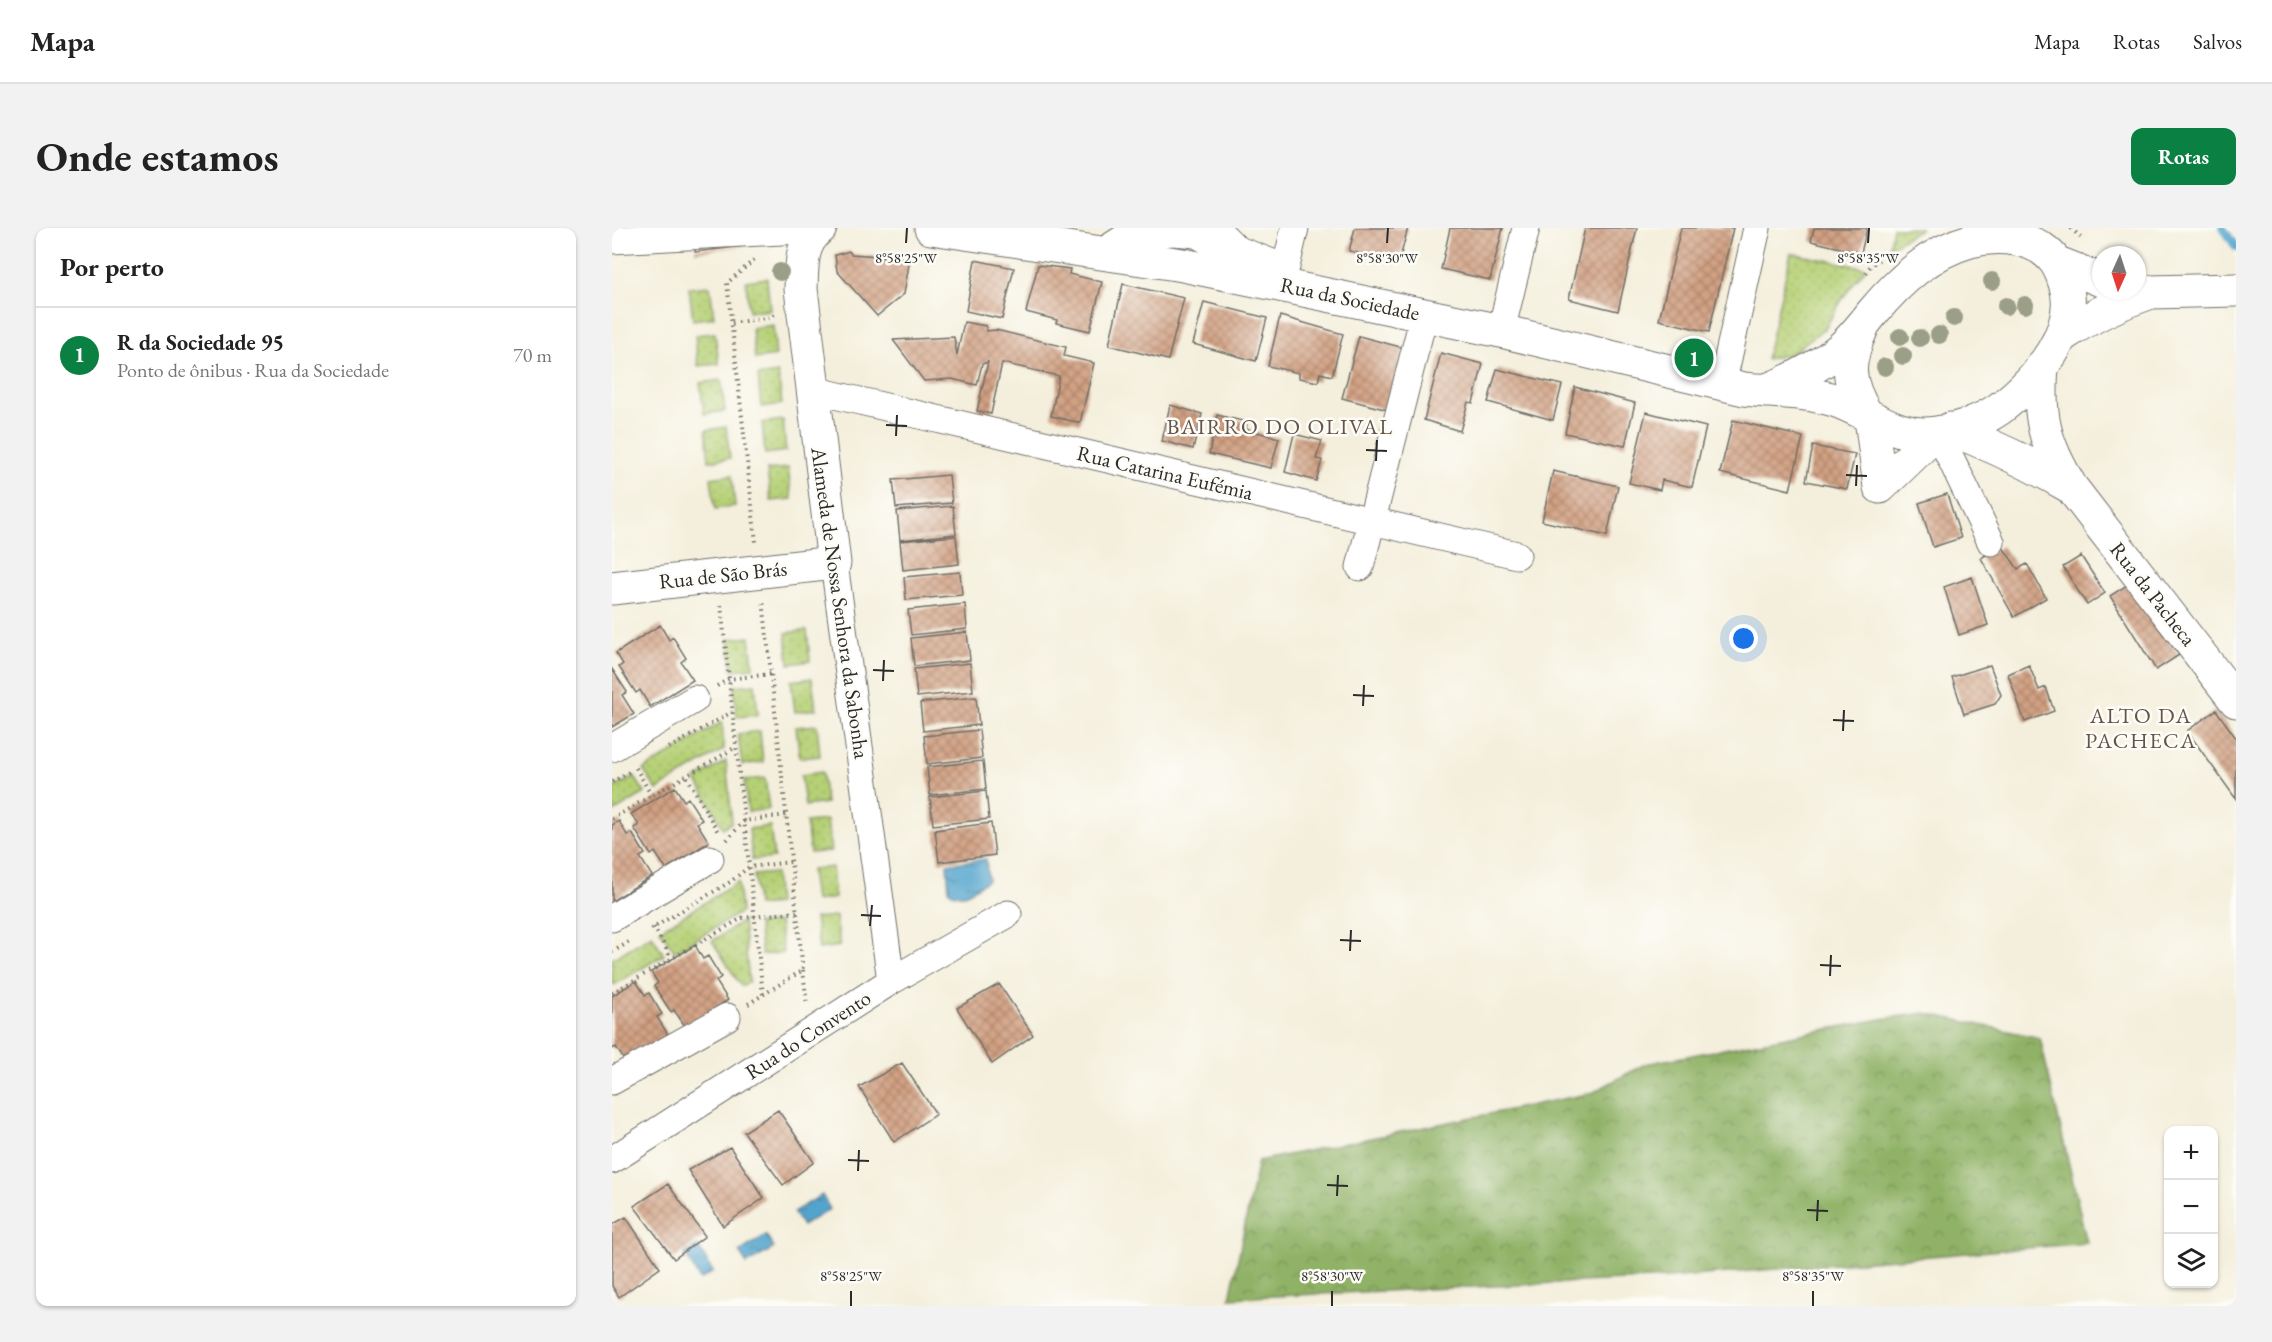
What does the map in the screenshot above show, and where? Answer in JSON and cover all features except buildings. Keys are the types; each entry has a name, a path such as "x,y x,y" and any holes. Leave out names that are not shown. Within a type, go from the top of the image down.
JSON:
{"street":[{"name":"Rua da Sociedade","path":"931,228 1130,244 1231,263 1353,300 1502,332 1722,385 1800,393 1834,400 1868,416"},
{"path":"1130,244 1164,241 1173,228 1197,231 1231,263 1285,271 1353,300"},
{"path":"1211,228 1231,263"},
{"path":"1285,271 1295,228"},
{"path":"1502,332 1527,228"},
{"path":"1722,385 1757,228"},
{"path":"612,240 819,229"},
{"name":"Alameda de Nossa Senhora da Sabonha","path":"819,229 809,239 802,256 802,296 834,563 891,981"},
{"path":"1765,391 1817,366 1862,328 1899,284 1918,267 1941,252 1977,235 2032,243 2049,249 2092,275"},
{"path":"1862,328 1851,352 1850,376 1855,396 1868,416 1880,487 1942,431 1974,422 1997,410 2020,391 2042,366 2060,337 2067,317 2068,289 2049,249"},
{"path":"2146,291 2236,290"},
{"path":"2060,337 2088,318 2125,300"},
{"path":"1360,567 1424,315"},
{"name":"Rua da Pacheca","path":"2042,366 2039,398 2044,429 2054,459 2071,487 2236,701"},
{"name":"Rua Catarina Eufémia","path":"813,390 1517,555"},
{"path":"1868,416 1896,429 1942,431 2012,455 2071,487"},
{"path":"1942,431 1991,542"},
{"name":"Rua de São Brás","path":"612,588 756,585 834,563"},
{"path":"612,748 695,699"},
{"path":"612,918 710,859"},
{"name":"Rua do Convento","path":"612,1160 891,981 1008,914"},
{"path":"612,1081 728,1017"}],"path":[{"path":"728,1017 803,970 763,598 756,585 728,282 756,258 758,233"},
{"path":"732,322 772,317 786,300 802,296"},
{"path":"731,602 721,604 763,995"},
{"path":"695,699 729,679 771,674"},
{"path":"665,751 732,712"},
{"path":"612,819 736,747"},
{"path":"612,782 645,762"},
{"path":"636,768 651,795"},
{"path":"687,777 723,843 744,821 786,815"},
{"path":"645,932 730,882 749,867 791,862"},
{"path":"612,993 742,918 797,912"},
{"path":"654,927 671,958"},
{"path":"612,952 637,937"}],"green space":[{"path":"1893,228 1921,228 1889,248"},
{"path":"1791,253 1866,268 1844,296 1825,328 1790,354 1766,359"},
{"path":"767,278 770,310 749,312 746,281"},
{"path":"710,286 714,317 693,320 689,288"},
{"path":"773,325 776,356 755,359 752,328"},
{"path":"715,333 719,364 698,366 695,335"},
{"path":"778,373 782,404 761,407 758,376"},
{"path":"721,380 725,411 704,414 700,383"},
{"path":"783,420 786,451 765,454 762,423"},
{"path":"726,427 730,458 709,461 706,430"},
{"path":"788,468 792,499 771,501 767,470"},
{"path":"732,475 735,506 715,509 711,478"},
{"path":"807,630 810,661 789,664 786,633"},
{"path":"750,637 753,668 732,670 729,639"},
{"path":"812,678 816,709 795,712 791,681"},
{"path":"755,684 758,715 737,717 734,686"},
{"path":"722,722 724,749 657,790 643,770"},
{"path":"817,725 820,756 800,758 796,727"},
{"path":"760,731 763,762 742,765 738,734"},
{"path":"726,761 732,822 723,828 696,779"},
{"path":"822,772 826,803 805,806 801,775"},
{"path":"634,776 645,793 612,813 612,789"},
{"path":"765,778 769,809 748,812 744,780"},
{"path":"827,820 831,851 810,853 806,822"},
{"path":"770,826 774,858 752,860 749,829"},
{"path":"832,867 835,898 815,901 811,870"},
{"path":"775,873 778,904 757,906 754,875"},
{"path":"738,882 741,912 675,952 660,930"},
{"path":"836,916 840,946 819,949 815,918"},
{"path":"743,921 749,982 741,986 712,941"},
{"path":"779,922 783,953 762,955 758,924"},
{"path":"652,935 664,955 614,985 612,959"},
{"path":"1925,1013 2040,1038 2087,1243 1668,1278 1230,1298 1258,1161 1592,1093 1645,1064 1881,1019"}],"water":[{"path":"986,859 988,880 964,894 954,894 949,891 947,864"},
{"path":"822,1195 830,1209 802,1226 793,1212"},
{"path":"766,1235 774,1248 747,1264 739,1252"},
{"path":"698,1246 713,1272 700,1280 685,1254"}],"waterway":[{"path":"2223,228 2236,247"}],"place":[{"name":"R da Sociedade 95","path":"1694,358"}],"district":[{"name":"BAIRRO DO OLIVAL","path":"1280,426"},
{"name":"ALTO DA PACHECA","path":"2141,728"}]}
